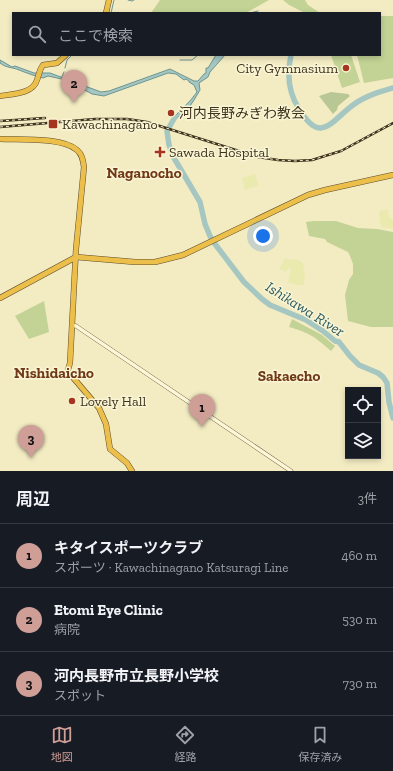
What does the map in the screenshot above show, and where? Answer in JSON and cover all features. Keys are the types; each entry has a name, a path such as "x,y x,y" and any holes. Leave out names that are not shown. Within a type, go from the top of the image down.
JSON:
{"highway":[{"path":"106,12 109,0"},
{"path":"0,96 31,90 37,81 40,69 45,64 59,62 65,56"},
{"path":"0,139 68,144 78,151 82,158 84,167 76,257 70,363 67,373 83,388 99,408 106,424 110,449 127,463 132,471"},
{"path":"0,298 76,257 135,262 155,262 184,255 308,195 393,175"}],"main road":[{"path":"72,325 291,471"}],"green space":[{"path":"160,0 269,0 248,12 152,12"},
{"path":"283,0 305,0 308,5 318,12 303,12 289,5"},
{"path":"381,16 393,16 393,78 364,83 357,56 381,56"},
{"name":"City Gymnasium","path":"331,56 351,56 360,82 342,88"},
{"path":"331,92 348,94 350,96 338,106 337,110 333,114 319,96"},
{"path":"255,174 259,185 245,190 242,178"},
{"path":"388,209 389,217 393,220 393,229 381,227 379,213"},
{"path":"336,221 358,228 393,232 393,327 371,327 348,321 345,295 349,280 353,274 353,264 348,252 327,242 325,239 309,236 306,222"},
{"path":"285,258 299,260 304,265 304,285 296,285 288,282 290,273 293,273 290,272 291,267 288,268 286,272 279,269"},
{"path":"44,301 49,332 29,339 15,316"},
{"path":"292,319 322,335 335,346 331,351 312,336 289,327"}],"water":[{"path":"215,56 224,56 210,72 208,77 199,83 200,90 188,109 171,123 170,122 173,118 197,92 194,85 176,74 168,73 104,96 92,94 66,80 48,76 43,78 7,67 0,63 0,60 12,67 15,66 34,73 50,73 101,92 109,91 170,69 194,81 198,81 206,73 206,68 208,68"}],"waterway":[{"path":"111,12 114,0"},
{"path":"128,0 134,0"},
{"path":"254,12 258,11"},
{"path":"65,68 67,60 71,56"},
{"path":"180,60 192,60 197,56"},
{"path":"291,56 289,82 295,103 313,126 320,128 326,127 362,99 393,88"},
{"name":"Ishikawa River","path":"62,77 64,72"},
{"name":"Ishikawa River","path":"175,117 167,131 169,145 174,158 200,202 205,224 215,244 244,282 262,299 270,305 306,320 335,341 339,342 359,365 378,373 383,377 387,383 389,402 393,418"}],"railway":[{"path":"0,121 45,118"},
{"path":"0,127 95,119 127,119 147,122 258,157 295,161 312,160 341,151 393,123"}],"place":[{"name":"City Gymnasium","path":"346,68"},
{"name":"Etomi Eye Clinic","path":"74,103"},
{"name":"河内長野みぎわ教会","path":"171,113"},
{"name":"Kawachinagano","path":"53,124"},
{"name":"Sawada Hospital","path":"160,152"},
{"name":"Lovely Hall","path":"72,401"},
{"name":"キタイスポーツクラブ","path":"202,427"},
{"name":"河内長野市立長野小学校","path":"31,458"}],"district":[{"name":"Naganocho","path":"144,173"},
{"name":"Nishidaicho","path":"54,373"},
{"name":"Sakaecho","path":"289,376"}]}
